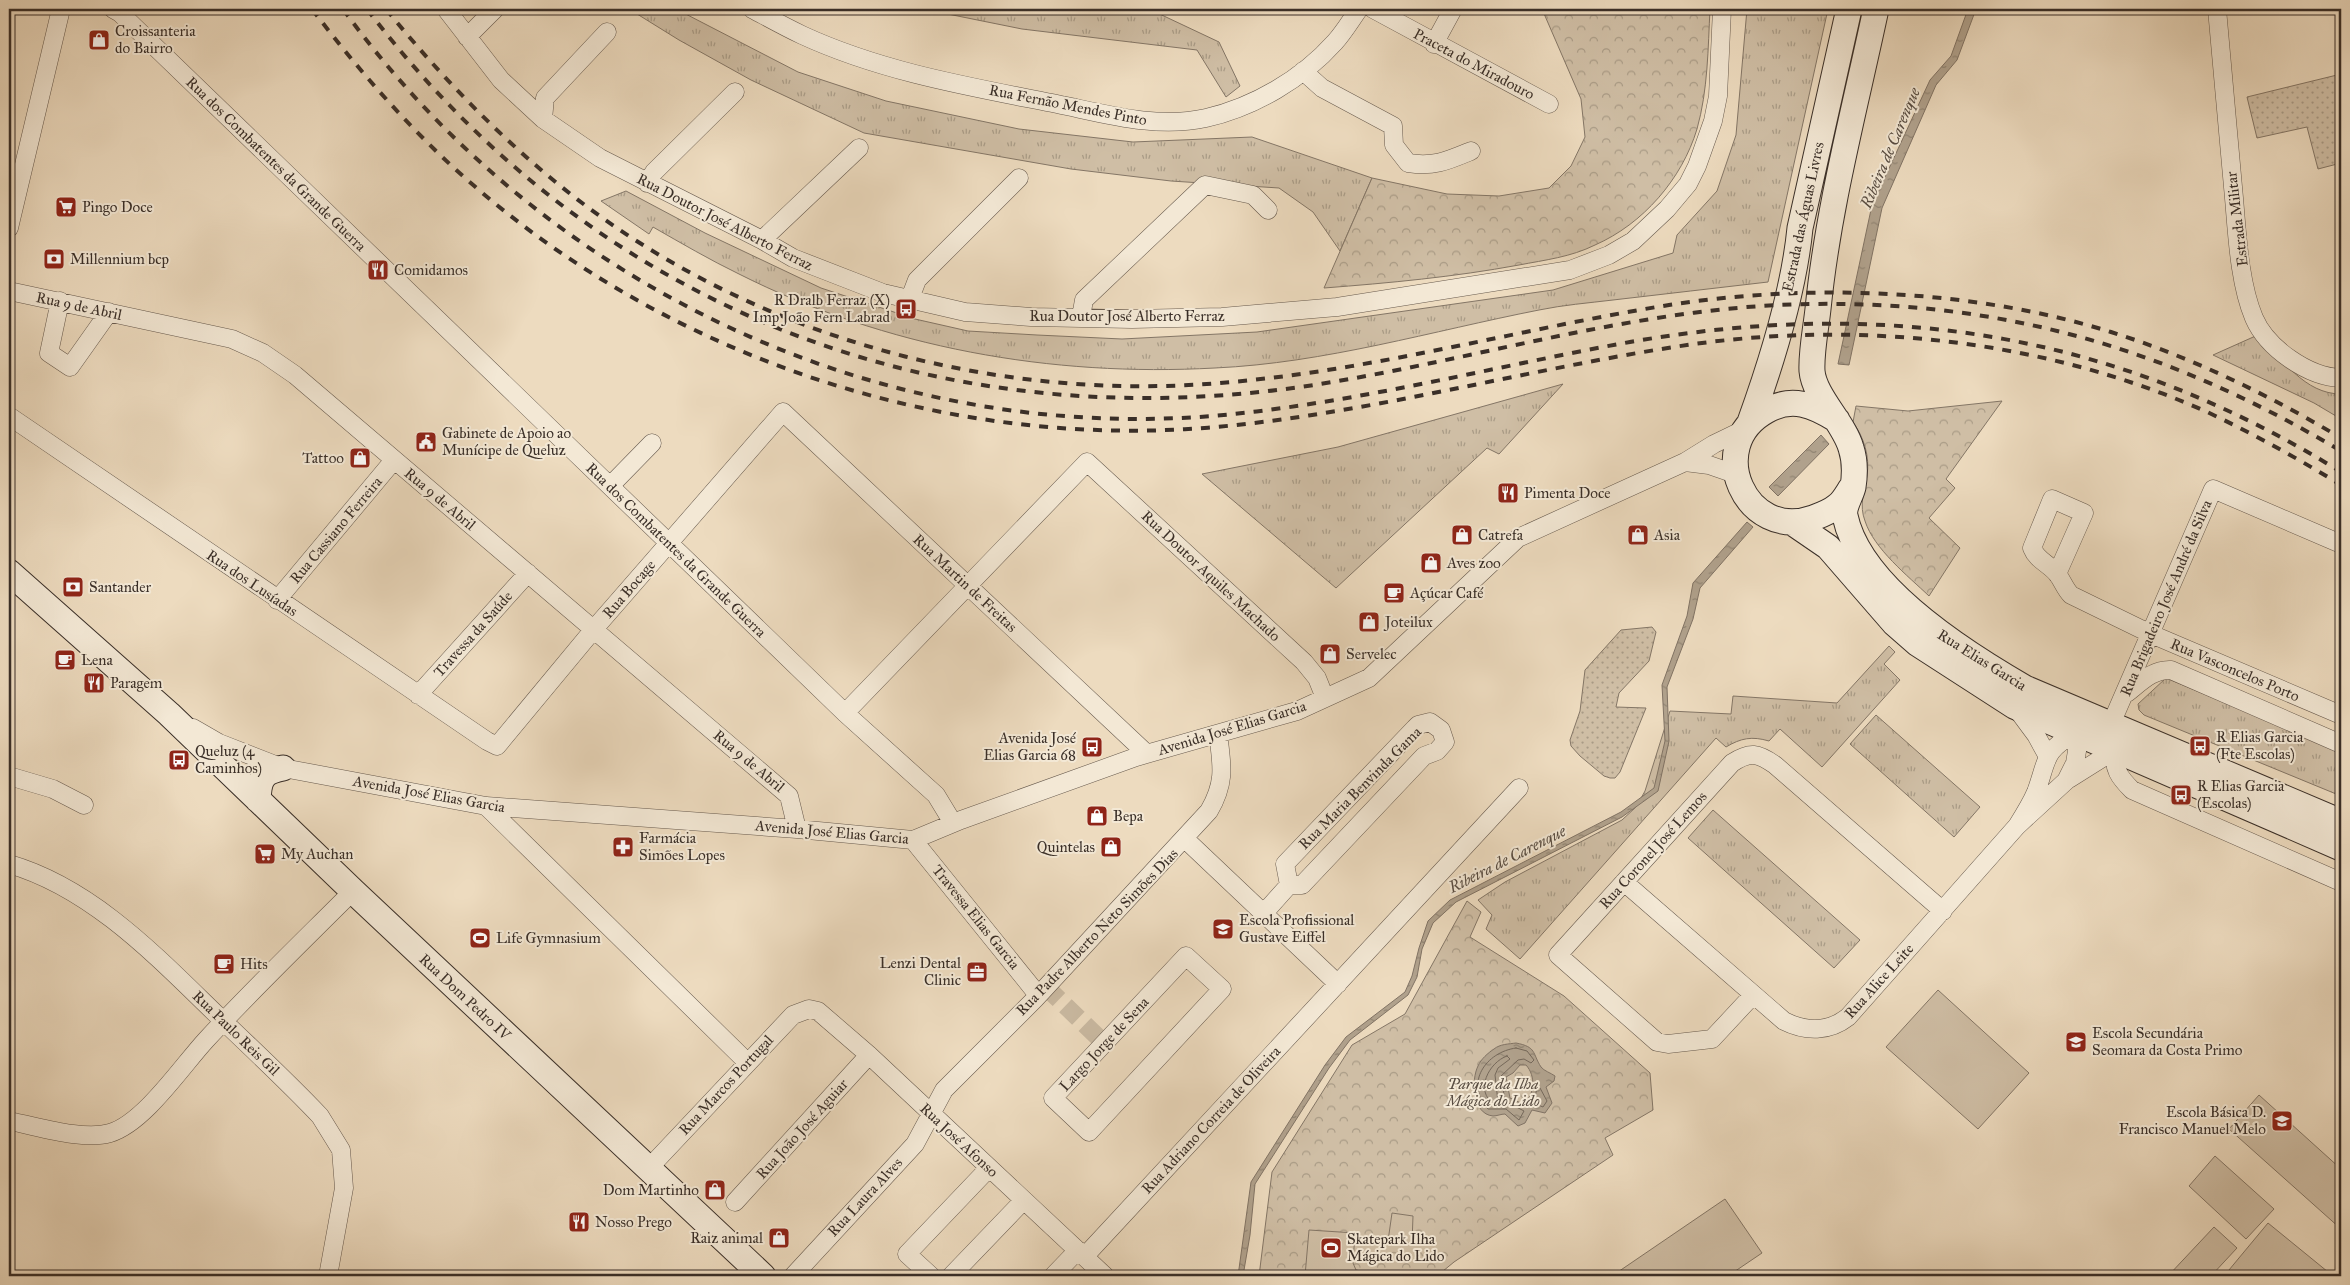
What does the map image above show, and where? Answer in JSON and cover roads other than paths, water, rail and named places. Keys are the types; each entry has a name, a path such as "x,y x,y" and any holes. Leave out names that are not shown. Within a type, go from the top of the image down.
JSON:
{"street":[{"path":"9,228 61,9"},
{"name":"Rua dos Combatentes da Grande Guerra","path":"113,9 134,26 845,713 936,795 953,823"},
{"name":"Rua Doutor José Alberto Ferraz","path":"446,9 501,80 543,119 600,158 762,240 793,258 826,273 909,301 965,312 1031,317 1132,320 1222,317 1336,307 1521,280 1593,264 1633,241 1668,210 1688,184 1697,166 1713,121 1718,96 1722,9"},
{"path":"467,37 495,9"},
{"name":"Rua Fernão Mendes Pinto","path":"752,9 803,36 855,56 910,73 1150,121 1189,121 1226,112 1268,94 1304,71 1336,41 1359,9"},
{"name":"Praceta do Miradouro","path":"1373,9 1434,44 1549,104"},
{"path":"1434,44 1453,9"},
{"name":"Estrada das Águas Livres","path":"1748,426 1770,367 1796,258 1800,228 1849,9"},
{"name":"Estrada das Águas Livres","path":"1837,420 1822,396 1812,372 1823,255 1876,9"},
{"name":"Estrada Militar","path":"2217,9 2237,235 2248,301 2258,325 2277,348 2316,372 2341,378"},
{"path":"543,119 545,98 607,32"},
{"path":"1304,71 1322,88 1394,126 1394,145 1408,163 1427,166 1444,162 1471,151"},
{"path":"647,183 654,172 735,92"},
{"path":"762,240 858,148"},
{"path":"909,301 917,280 1019,178"},
{"path":"1081,317 1084,300 1205,185 1252,195 1268,210"},
{"name":"Rua 9 de Abril","path":"9,291 232,339 263,353 294,375 789,796 797,829"},
{"path":"60,301 49,353 70,367 108,312"},
{"path":"1803,403 1819,408 1837,420 1851,446 1854,462 1853,486 1837,506 1825,514 1794,522 1767,515 1751,503 1741,490 1735,474 1737,446 1748,426 1773,407 1803,403"},
{"name":"Rua Bocage","path":"498,746 594,630 782,412"},
{"name":"Rua Martin de Freitas","path":"782,412 1147,754"},
{"name":"Rua dos Lusíadas","path":"9,416 487,742 498,746"},
{"name":"Avenida José Elias Garcia","path":"9,572 18,591 169,714 218,743 283,768 486,806 797,829 913,840 953,823 1147,754 1297,711 1369,678 1518,538 1685,462 1748,426"},
{"path":"610,486 652,443"},
{"name":"Rua Cassiano Ferreira","path":"277,600 394,460"},
{"name":"Rua Doutor Aquiles Machado","path":"968,586 1086,462 1304,662 1318,678 1325,698"},
{"path":"1685,462 1709,465 1735,474"},
{"name":"Rua Elias Garcia","path":"1853,486 1844,514 1859,550 1880,578 1906,605 1954,646 2025,688 2341,822"},
{"name":"Rua Brigadeiro José André da Silva","path":"2111,724 2213,489 2341,544"},
{"name":"Rua Elias Garcia","path":"1794,522 1828,546 1894,623 1918,644 2014,706 2341,848"},
{"name":"Travessa da Saúde","path":"418,695 528,574"},
{"name":"Rua Vasconcelos Porto","path":"2057,574 2065,589 2081,601 2150,634 2341,715"},
{"path":"845,713 968,586"},
{"name":"Rua Vasconcelos Porto","path":"2125,694 2151,674 2162,669 2171,670 2341,744"},
{"path":"2014,706 2036,735 2047,755 2058,742 2075,733 2092,726 2111,724"},
{"name":"Rua Dom Pedro IV","path":"169,714 353,891 763,1276"},
{"name":"Rua Maria Benvinda Gama","path":"1264,913 1289,885 1302,885 1424,756 1437,751 1445,742 1441,730 1430,722 1418,725 1415,728 1285,864 1289,885"},
{"name":"Rua Alice Leite","path":"2066,780 2076,763 2075,733"},
{"name":"Rua Padre Alberto Neto Simões Dias","path":"930,1114 944,1090 1038,995 1209,811 1218,796 1223,776 1218,734"},
{"path":"2115,750 2115,766 2118,775 2132,790 2341,882"},
{"name":"Rua Alice Leite","path":"1624,882 1784,1021 1797,1027 1819,1029 1840,1023 2017,826 2066,780 2115,750"},
{"name":"Rua Coronel José Lemos","path":"1752,995 1712,1039 1668,1044 1657,1042 1558,955 1732,763 1744,755 1765,758 1775,765 1942,911"},
{"name":"Rua Alice Leite","path":"2017,826 2036,792 2047,755"},
{"path":"258,800 259,786 264,775 271,770 283,768"},
{"path":"9,776 53,789 84,805"},
{"name":"Rua Adriano Correia de Oliveira","path":"1053,1276 1082,1253 1338,984 1519,788"},
{"path":"486,806 748,1062"},
{"path":"1185,839 1338,984"},
{"name":"Travessa Elias Garcia","path":"913,840 1038,995"},
{"name":"Rua Paulo Reis Gil","path":"9,864 52,881 103,913 145,947 320,1116 341,1150 344,1188 328,1276"},
{"path":"9,1121 81,1135 108,1134 125,1127 139,1116 224,1022 353,891"},
{"name":"Largo Jorge de Sena","path":"1186,956 1222,989 1089,1132 1053,1098 1186,956"},
{"name":"Rua Marcos Portugal","path":"648,1168 793,1015 809,1009"},
{"name":"Rua José Afonso","path":"809,1009 818,1011 827,1017 1105,1276"},
{"name":"Rua João José Aguiar","path":"735,1202 869,1056"},
{"name":"Rua Laura Alves","path":"793,1276 915,1144 930,1114"},
{"path":"931,1276 907,1254 989,1168"},
{"path":"951,1276 1024,1200"}],"water":[{"path":"1968,9 1976,9 1957,60 1936,85 1882,208 1849,365 1838,364 1872,205 1930,80 1951,56"},
{"path":"1821,435 1829,444 1778,496 1769,487"},
{"path":"1747,522 1753,527 1700,588 1693,619 1667,687 1669,741 1658,791 1622,817 1456,902 1433,923 1422,949 1417,977 1408,995 1350,1040 1329,1068 1255,1184 1250,1235 1243,1276 1238,1276 1251,1182 1325,1065 1346,1037 1405,992 1412,976 1428,921 1450,900 1621,812 1654,788 1665,741 1662,685 1687,616 1693,583"},
{"path":"1516,1043 1531,1049 1541,1067 1555,1076 1554,1081 1546,1087 1552,1103 1545,1113 1532,1110 1525,1123 1518,1126 1505,1114 1493,1116 1486,1114 1477,1103 1474,1087 1474,1079 1479,1063 1489,1052 1502,1045","holes":["1520,1065 1526,1065 1531,1074 1533,1085 1530,1096 1523,1104 1510,1098 1506,1077 1513,1073"]}],"tunnel":[{"path":"1046,987 1104,1043"}],"railway":[{"path":"312,9 371,82 435,150 516,220 603,280 697,331 796,372 898,403 1003,422 1110,430 1216,427 1274,421 1331,412 1674,347 1741,339 1809,335 1877,336 1944,341 2011,351 2077,366 2142,386 2223,419 2341,485"},
{"path":"343,9 423,106 515,192 616,265 725,325 841,371 961,402 1086,418 1212,416 1317,403 1630,342 1725,329 1818,324 1909,327 1998,338 2086,358 2172,387 2257,425 2341,472"},
{"path":"367,9 458,114 559,203 669,276 786,332 911,371 1041,393 1176,398 1314,385 1623,324 1685,314 1748,307 1811,304 1883,305 1953,312 2021,323 2087,339 2151,360 2215,385 2278,416 2341,451"},
{"path":"386,9 451,84 498,131 573,196 643,245 719,287 797,322 879,350 963,369 1049,382 1134,386 1220,383 1333,369 1669,305 1723,298 1779,294 1891,294 1948,299 2004,307 2058,318 2111,332 2171,353 2229,378 2341,438"}],"place":[{"name":"Croissanteria do Bairro","path":"99,40"},
{"name":"Pingo Doce","path":"66,207"},
{"name":"Millennium bcp","path":"54,259"},
{"name":"Comidamos","path":"378,270"},
{"name":"R Dralb Ferraz (X) Imp João Fern Labrad","path":"906,309"},
{"name":"Gabinete de Apoio ao Munícipe de Queluz","path":"426,442"},
{"name":"Tattoo","path":"360,458"},
{"name":"Pimenta Doce","path":"1508,493"},
{"name":"Catrefa","path":"1462,535"},
{"name":"Asia","path":"1638,535"},
{"name":"Aves zoo","path":"1431,563"},
{"name":"Santander","path":"73,587"},
{"name":"Açúcar Café","path":"1394,593"},
{"name":"Joteilux","path":"1369,622"},
{"name":"Servelec","path":"1330,654"},
{"name":"Lena","path":"65,660"},
{"name":"Paragem","path":"94,683"},
{"name":"R Elias Garcia (Fte Escolas)","path":"2200,746"},
{"name":"Avenida José Elias Garcia 68","path":"1092,747"},
{"name":"Queluz (4 Caminhos)","path":"179,760"},
{"name":"R Elias Garcia (Escolas)","path":"2181,795"},
{"name":"Bepa","path":"1097,816"},
{"name":"Farmácia Simões Lopes","path":"623,847"},
{"name":"Quintelas","path":"1111,847"},
{"name":"My Auchan","path":"265,854"},
{"name":"Escola Profissional Gustave Eiffel","path":"1223,929"},
{"name":"Life Gymnasium","path":"480,938"},
{"name":"Hits","path":"224,964"},
{"name":"Lenzi Dental Clinic","path":"977,972"},
{"name":"Escola Secundária Seomara da Costa Primo","path":"2076,1042"},
{"name":"Escola Básica D. Francisco Manuel Melo","path":"2282,1121"},
{"name":"Dom Martinho","path":"715,1190"},
{"name":"Nosso Prego","path":"579,1222"},
{"name":"Raiz animal","path":"779,1238"},
{"name":"Skatepark Ilha Mágica do Lido","path":"1331,1248"}],"water label":[{"name":"Ribeira de Carenque","path":"1890,148"},
{"name":"Ribeira de Carenque","path":"1507,859"}],"park label":[{"name":"Parque da Ilha Mágica do Lido","path":"1493,1092"}]}
